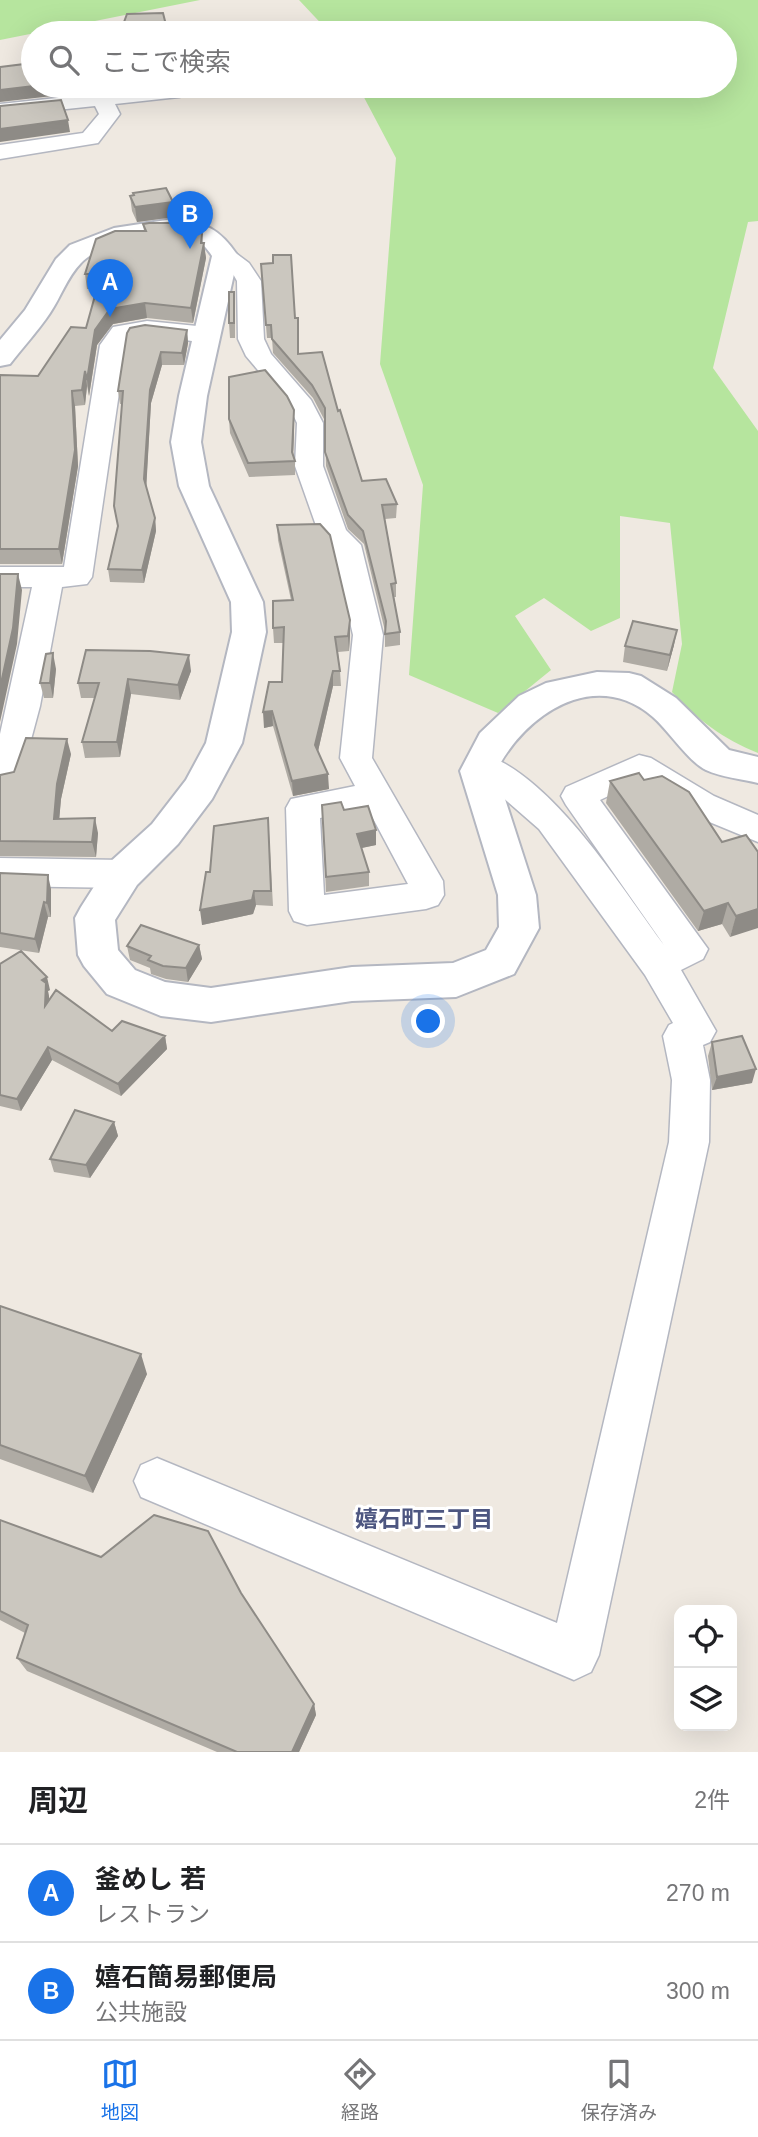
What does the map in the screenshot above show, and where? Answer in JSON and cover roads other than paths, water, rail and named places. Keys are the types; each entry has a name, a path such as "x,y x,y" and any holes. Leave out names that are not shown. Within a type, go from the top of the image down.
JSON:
{"street":[{"path":"0,110 112,98"},
{"path":"0,152 90,138 110,114 102,99"},
{"path":"0,358 37,311 57,273 81,248 134,230 170,225 202,233 221,247 225,256 241,268 249,281 251,339 259,356 302,407 310,423 309,466 333,534 347,545 368,635 356,758 377,795"},
{"path":"225,256 193,396 186,442 194,486 247,602 250,632 224,743 200,789 165,834 123,874 95,918 98,955 121,982 161,999 211,1005 352,984 456,980 500,962 519,928 517,895 478,771 494,742 531,705 558,692 597,684 629,685 664,707 717,760 758,771"},
{"path":"0,577 77,577 113,345 122,332 147,328 207,335"},
{"path":"4,777 24,706 49,577"},
{"path":"156,1481 574,1655 689,1142 691,1080 682,1036 697,1031 658,964 551,820 512,786 481,765"},
{"path":"658,964 690,949 578,796 639,767 702,805 758,829"},
{"path":"0,872 123,874"}],"place":[{"name":"嬉石簡易郵便局","path":"190,249"},
{"name":"釜めし 若","path":"110,317"}],"district":[{"name":"嬉石町三丁目","path":"424,1519"}]}
